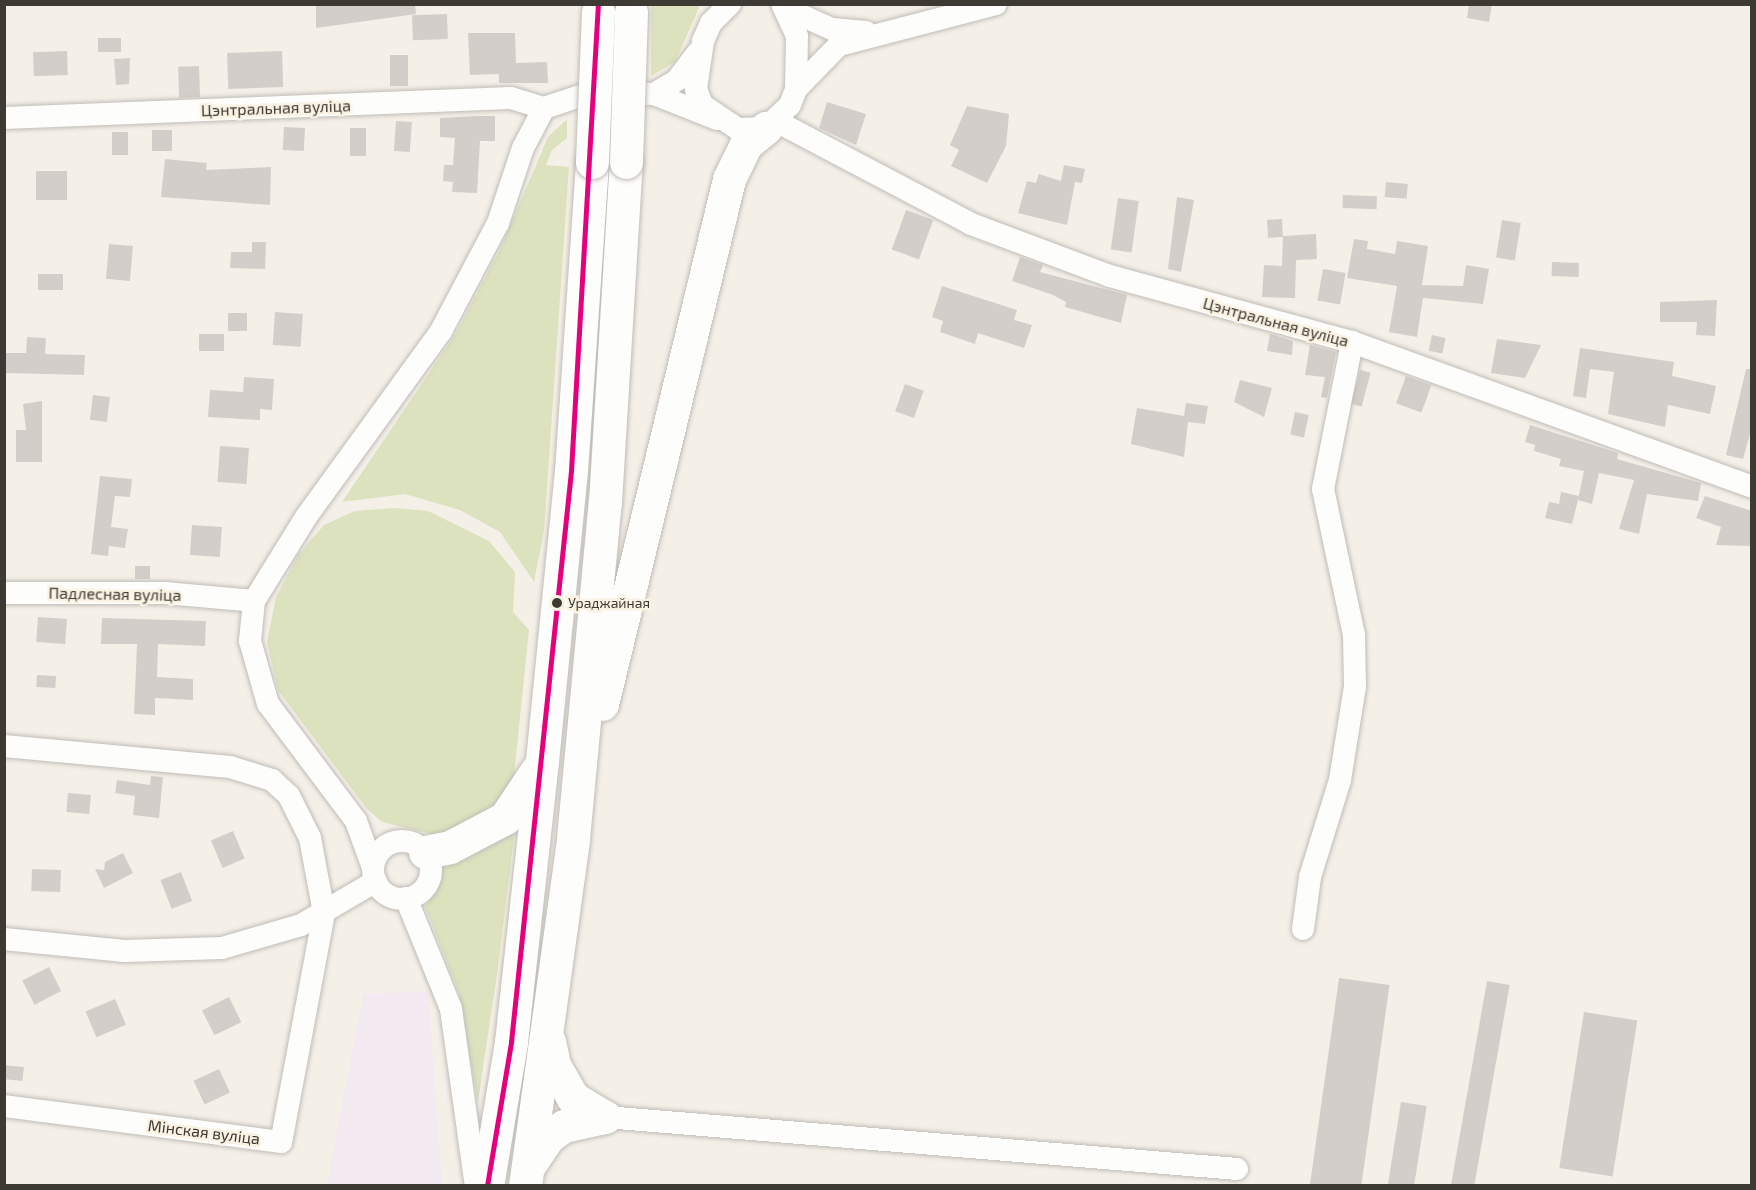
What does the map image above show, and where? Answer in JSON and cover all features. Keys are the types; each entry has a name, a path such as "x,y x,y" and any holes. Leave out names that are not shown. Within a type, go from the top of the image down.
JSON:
{"highway":[{"path":"487,1185 511,1042 571,471 592,162 598,8"},
{"path":"526,1176 573,838 605,502 626,162 632,8"},
{"path":"573,838 729,179 746,144 771,125"},
{"path":"411,847 450,847 505,818 542,761"},
{"path":"548,1022 549,1046 563,1082 586,1109 605,1117"},
{"path":"526,1176 549,1136 564,1126 605,1117"}],"street":[{"path":"654,94 677,80 703,41 711,23 730,4"},
{"path":"356,821 411,847 431,868 427,884 406,898 386,894 374,875 356,821 268,704 250,641 254,602 306,517 441,331 498,223 523,148 544,108 589,93 654,94 738,129 771,125 796,89 839,45 871,32 996,4"},
{"path":"785,7 832,29 871,32"},
{"path":"785,7 797,36 796,89"},
{"path":"703,41 696,89 702,105 717,119"},
{"name":"Цэнтральная вуліца","path":"4,118 511,98 544,108"},
{"name":"Цэнтральная вуліца","path":"771,125 809,141 970,224 1110,276 1352,342 1752,487"},
{"path":"1303,929 1310,877 1340,780 1355,686 1354,635 1323,489 1352,342"},
{"name":"Падлесная вуліца","path":"4,592 225,596 254,602"},
{"name":"Мінская вуліца","path":"4,746 230,767 272,780 289,796 310,838 324,913 281,1142 4,1106"},
{"path":"4,939 124,951 197,951 274,936 324,913 374,875 381,850 411,847"},
{"path":"406,898 452,1009 477,1185"},
{"path":"605,1117 1237,1169"}],"shaded area":[{"path":"428,991 442,1185 327,1185 363,994"}],"green space":[{"path":"651,5 700,5 675,62 651,76"},
{"path":"567,119 567,138 552,150 546,165 569,167 544,531 534,582 500,532 460,510 405,494 342,502 456,333 501,247 548,137"},
{"path":"394,508 428,511 489,541 515,572 513,612 529,630 513,785 490,811 436,835 382,822 366,808 278,690 267,642 276,597 298,555 324,525 355,511"},
{"path":"516,821 478,1102 459,993 425,907 442,880 442,859"}],"building":[{"path":"316,4 415,4 416,14 316,28"},
{"path":"1469,4 1492,4 1489,22 1467,18"},
{"path":"447,14 448,39 413,40 412,15"},
{"path":"468,33 515,33 516,63 547,62 548,83 499,83 499,74 470,75"},
{"path":"98,38 121,38 121,52 98,52"},
{"path":"67,51 68,75 34,76 33,52"},
{"path":"282,51 283,87 228,89 227,53"},
{"path":"390,55 408,55 408,86 390,86"},
{"path":"130,58 129,84 116,85 114,59"},
{"path":"199,66 200,97 179,98 178,67"},
{"path":"827,102 866,114 856,145 819,128"},
{"path":"967,106 1009,114 1006,146 987,183 951,166 959,150 950,145"},
{"path":"495,116 495,141 480,141 477,193 452,192 453,182 443,181 444,165 453,165 455,138 440,137 440,118"},
{"path":"396,121 412,122 410,152 394,151"},
{"path":"284,127 305,128 304,151 283,150"},
{"path":"350,128 366,128 366,156 350,156"},
{"path":"152,130 172,130 172,151 152,151"},
{"path":"112,132 128,132 128,155 112,155"},
{"path":"165,159 207,163 206,170 271,167 270,205 161,197"},
{"path":"1064,165 1085,169 1082,183 1075,182 1067,225 1018,213 1027,181 1036,183 1039,174 1061,181"},
{"path":"36,171 67,171 67,200 36,200"},
{"path":"1386,182 1408,184 1407,199 1385,197"},
{"path":"1343,195 1377,196 1377,209 1343,208"},
{"path":"1177,197 1194,200 1181,272 1168,269"},
{"path":"1118,198 1139,201 1132,252 1111,249"},
{"path":"906,210 933,220 919,259 892,249"},
{"path":"1282,219 1283,237 1268,238 1267,220"},
{"path":"1502,220 1521,223 1515,261 1496,258"},
{"path":"1316,234 1317,259 1296,260 1295,298 1262,297 1264,265 1282,266 1283,236"},
{"path":"1354,239 1368,241 1367,249 1395,254 1397,241 1428,246 1422,285 1463,286 1466,265 1489,269 1483,304 1423,298 1417,337 1389,332 1397,286 1347,278"},
{"path":"252,242 266,242 265,269 230,268 231,252 252,252"},
{"path":"109,244 133,246 130,281 106,279"},
{"path":"1020,257 1043,265 1040,272 1127,295 1121,323 1065,307 1066,302 1053,295 1012,281"},
{"path":"1552,262 1579,263 1578,277 1552,276"},
{"path":"1323,269 1346,273 1340,305 1317,301"},
{"path":"38,274 63,274 63,290 38,290"},
{"path":"942,286 1017,310 1014,320 1032,325 1024,348 978,333 975,344 940,332 943,321 932,317"},
{"path":"1717,300 1715,336 1696,335 1697,322 1660,322 1660,302"},
{"path":"275,312 303,314 301,347 273,345"},
{"path":"228,313 247,313 247,331 228,331"},
{"path":"199,334 224,334 224,351 199,351"},
{"path":"1270,334 1293,341 1292,355 1267,351"},
{"path":"1432,335 1446,338 1442,354 1429,351"},
{"path":"27,337 46,338 45,354 85,355 84,375 4,373 4,353 26,353"},
{"path":"1497,339 1541,345 1525,378 1491,373"},
{"path":"1310,345 1336,352 1327,398 1321,397 1325,377 1305,375"},
{"path":"1580,348 1674,362 1672,376 1716,386 1710,414 1668,405 1665,427 1608,414 1614,372 1590,369 1586,398 1573,396"},
{"path":"1746,369 1752,369 1752,427 1743,459 1726,455"},
{"path":"1360,370 1371,373 1362,407 1351,404"},
{"path":"1406,376 1431,385 1421,412 1396,403"},
{"path":"244,377 274,379 272,410 260,409 260,420 208,417 210,390 243,392"},
{"path":"1240,380 1272,388 1264,417 1234,402"},
{"path":"905,384 924,391 914,418 895,411"},
{"path":"93,395 110,397 107,422 90,420"},
{"path":"42,401 42,462 16,462 16,430 26,430 23,404"},
{"path":"1186,403 1208,406 1205,424 1188,422 1184,457 1131,444 1137,408 1184,416"},
{"path":"1295,412 1309,415 1304,437 1290,434"},
{"path":"1530,425 1618,453 1617,459 1701,483 1698,501 1647,494 1639,534 1619,529 1634,480 1599,473 1592,504 1578,500 1584,471 1559,466 1561,459 1534,451 1535,445 1525,442"},
{"path":"220,446 249,448 246,484 217,482"},
{"path":"100,476 132,479 130,497 115,496 111,527 128,529 125,548 109,546 108,556 91,554"},
{"path":"1561,492 1579,496 1572,524 1545,518 1549,502 1559,504"},
{"path":"1705,496 1752,511 1752,546 1716,545 1721,527 1696,518"},
{"path":"192,525 222,527 220,557 190,555"},
{"path":"135,566 150,566 150,579 135,579"},
{"path":"38,617 67,619 65,644 36,642"},
{"path":"102,618 206,621 205,646 158,644 157,677 193,679 193,700 155,698 155,715 134,714 137,644 101,644"},
{"path":"37,675 56,676 55,688 36,687"},
{"path":"151,776 163,777 159,818 133,815 135,796 115,793 117,780 150,785"},
{"path":"68,793 91,795 89,814 66,812"},
{"path":"233,831 245,859 223,868 211,840"},
{"path":"123,853 133,873 104,888 95,869 104,870 105,862"},
{"path":"32,869 61,870 60,892 31,891"},
{"path":"181,872 192,901 172,909 160,880"},
{"path":"49,967 61,991 35,1005 22,981"},
{"path":"1339,978 1390,985 1361,1186 1310,1185"},
{"path":"1487,981 1510,985 1474,1186 1451,1184"},
{"path":"229,997 241,1022 214,1035 202,1010"},
{"path":"115,999 126,1025 96,1037 86,1012"},
{"path":"1584,1012 1637,1020 1613,1177 1559,1168"},
{"path":"4,1065 24,1067 22,1081 4,1079"},
{"path":"219,1069 230,1093 205,1104 194,1081"},
{"path":"1401,1102 1427,1106 1414,1186 1388,1185"}],"transit line":[{"path":"487,1186 511,1042 571,471 598,4"}],"place":[{"name":"Ураджайная","path":"557,603"}]}
